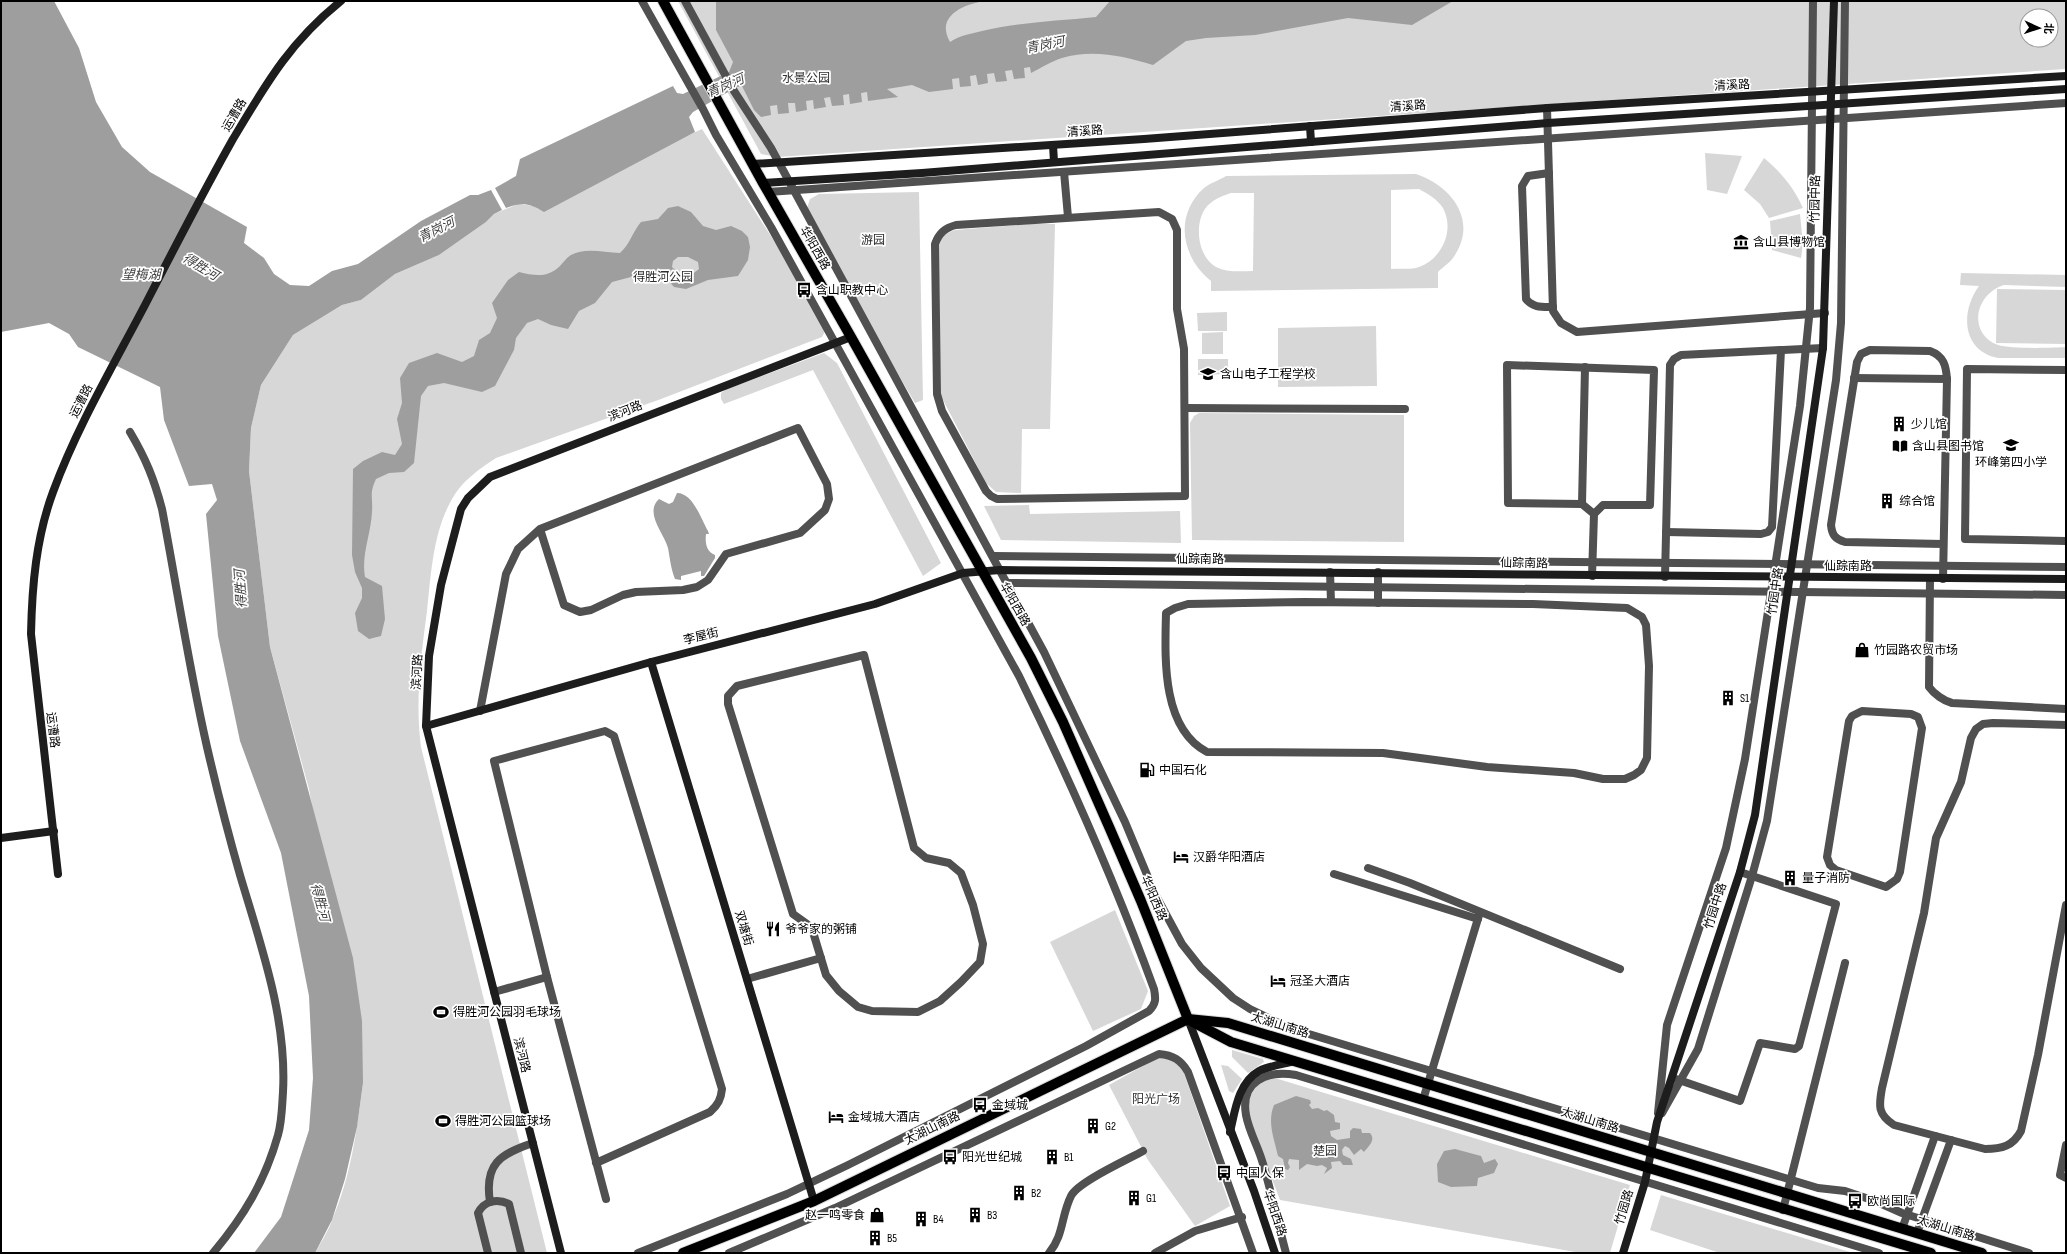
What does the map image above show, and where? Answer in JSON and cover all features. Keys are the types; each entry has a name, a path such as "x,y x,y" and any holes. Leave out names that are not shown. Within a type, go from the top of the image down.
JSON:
{"main road":[{"name":"运漕路","path":"58,874 31,634 31,600 37,550 52,493 73,443 215,172 268,80 294,45 322,16 340,1"},
{"name":"华阳西路","path":"663,1 765,188 851,337 1031,658 1063,722 1141,901 1254,1191 1275,1253"},
{"name":"竹园中路","path":"1648,1169 1657,1122 1740,872 1755,816 1788,578 1824,348 1829,120 1834,1"},
{"name":"清溪路","path":"753,164 1053,145 1547,108 2066,76"},
{"path":"765,188 789,182 1548,123 2066,89"},
{"path":"1310,126 1311,142"},
{"path":"1053,145 1054,162"},
{"name":"滨河路","path":"561,1253 426,726 429,656 441,585 461,509 468,498 490,477 851,337"},
{"name":"仙踪南路","path":"982,571 1378,572 1665,577 2066,579"},
{"name":"李屋街","path":"426,726 650,662 875,604 962,573 982,571"},
{"name":"双塘街","path":"650,662 814,1200"},
{"path":"1,838 54,831"},
{"path":"1188,1019 1224,1040 1783,1210 1931,1253"},
{"name":"太湖山南路","path":"683,1253 814,1200 1188,1019 1228,1023 1982,1253"},
{"path":"1230,1132 1238,1100 1249,1079 1260,1071 1296,1061"},
{"name":"竹园路","path":"1623,1253 1648,1169"}],"street":[{"path":"638,1253 809,1184 1086,1046 1150,1011 1155,1004 1154,989 1123,905 1081,807 1019,676 835,343 716,135 691,87 642,1"},
{"path":"685,1 734,91 779,162 1044,652 1094,755 1155,894 1182,944 1201,968 1233,998 1289,1028 1818,1188 1845,1191 1875,1201 1907,1215 2029,1253"},
{"path":"1657,1122 1667,1025 1726,848 1745,759 1800,406 1809,314 1813,1"},
{"path":"1657,1122 1698,1049 1768,821 1836,380 1841,323 1845,1"},
{"path":"765,188 794,190 2066,103"},
{"path":"1547,108 1553,311 1561,323 1577,332 1825,313"},
{"path":"1064,172 1068,217"},
{"path":"1549,173 1528,176 1522,186 1522,193 1526,299 1530,305 1536,307 1553,307"},
{"path":"1159,212 1166,214 1175,223 1177,230 1177,309 1184,349 1185,496 997,499 986,491 942,411 936,388 935,244 942,231 956,225 1068,217 1159,212"},
{"path":"1665,577 1670,365 1674,359 1681,355 1824,348"},
{"path":"1666,532 1761,534 1768,532 1772,527 1781,350"},
{"path":"1943,544 1845,542 1837,539 1832,534 1832,525 1857,362 1861,354 1870,350 1930,351 1937,354 1942,359 1947,379 1943,579"},
{"path":"1592,576 1594,514 1603,505 1650,505 1654,370 1507,365 1508,503 1582,504 1594,514"},
{"path":"1582,504 1585,367"},
{"path":"2066,370 1967,369 1965,539 2066,541"},
{"path":"1854,378 1947,379"},
{"path":"1185,408 1405,409"},
{"path":"480,711 506,574 518,549 540,529 798,428 827,484 829,499 825,510 800,533 726,554 708,580 697,587 683,590 636,592 623,595 591,610 580,612 564,605 540,529"},
{"path":"130,432 147,461 154,479 162,509 207,746 237,865 268,972 280,1025 284,1066 279,1133 265,1172 252,1201 236,1226 213,1253"},
{"path":"993,556 2066,567"},
{"path":"1330,572 1331,602"},
{"path":"1378,572 1378,603"},
{"path":"1930,579 1929,687 1932,691 1952,703 2066,709"},
{"path":"1007,583 2066,595"},
{"path":"1331,602 1532,604 1627,608 1635,612 1642,617 1646,625 1649,666 1647,758 1645,765 1641,770 1625,779 1602,779 1574,773 1487,767 1383,752 1207,752 1191,739 1176,718 1172,709 1165,658 1166,613 1175,608 1188,604 1331,602"},
{"path":"864,655 914,848 926,858 949,863 961,873 973,905 984,944 980,962 961,982 940,1001 918,1012 872,1011 858,1007 839,991 826,975 821,958 813,932 807,924 793,914 728,704 728,696 737,686 864,655"},
{"path":"1862,711 1911,714 1918,717 1921,721 1922,728 1900,872 1896,879 1886,887 1836,870 1830,865 1827,857 1849,722 1852,716 1862,711"},
{"path":"2066,725 1983,724 1976,729 1971,738 1961,782 1936,838 1924,913 1882,1088 1879,1105 1885,1120 1894,1125 1985,1149 1997,1149 2007,1146 2016,1140 2021,1131 2038,1055 2066,905"},
{"path":"596,1164 710,1112 716,1106 721,1097 722,1089 614,736 605,731 494,761 547,977 596,1164 606,1199"},
{"path":"1368,868 1479,915 1620,969"},
{"path":"1672,1078 1740,1101 1760,1043 1795,1049 1799,1046 1836,904 1740,872"},
{"path":"1334,874 1479,915"},
{"path":"1423,1100 1479,915"},
{"path":"747,979 821,958"},
{"path":"1783,1210 1845,963"},
{"path":"494,992 547,977"},
{"path":"729,1253 835,1208 1159,1054 1169,1055 1179,1060 1188,1072 1242,1217 1253,1253"},
{"path":"1286,1253 1263,1163 1246,1116 1245,1101 1249,1090 1254,1084 1267,1075 1277,1073 1296,1075 1879,1253"},
{"path":"1902,1229 1936,1136"},
{"path":"1917,1233 1951,1140"},
{"path":"490,1202 490,1176 500,1158 512,1150 533,1143"},
{"path":"2066,1145 2060,1175 2066,1178"},
{"path":"1049,1253 1057,1243 1072,1194 1080,1186 1143,1151"},
{"path":"488,1253 478,1213 482,1206 490,1202 501,1200 509,1204 521,1253"},
{"path":"1155,1253 1194,1231 1242,1217"},
{"path":"1172,1244 1172,1253"}],"green space":[{"name":"水景公园","path":"678,1 2066,1 2066,69 778,157 761,154"},
{"name":"得胜河公园","path":"702,129 828,325 822,337 661,399 496,458 477,471 466,481 452,499 441,525 432,568 420,679 419,730 421,747 547,1253 315,1253 339,1204 349,1170 356,1135 363,1083 309,789 270,647 249,471 251,428 261,385 293,335 342,305 361,300 395,274 439,255 486,222 494,214 518,204 535,206"},
{"path":"1705,153 1742,156 1727,194 1707,190"},
{"path":"1764,158 1787,181 1803,208 1769,218 1760,204 1744,190"},
{"path":"1416,174 1440,186 1457,205 1462,216 1463,229 1461,242 1453,258 1438,272 1438,288 1211,291 1211,281 1193,260 1188,248 1185,236 1185,223 1188,211 1194,199 1206,186 1226,176","holes":["1419,189 1435,199 1443,208 1448,225 1444,243 1434,258 1419,267 1409,269 1391,269 1391,190","1231,193 1254,193 1253,271 1230,271 1216,267 1205,256 1202,248 1199,232 1200,223 1205,209 1213,201"]},
{"name":"游园","path":"919,192 923,400 915,403 808,221 807,208 810,199 819,194"},
{"path":"1800,214 1803,244 1801,258 1772,250 1770,221"},
{"path":"1030,224 1055,224 1050,429 1022,429 1021,493 996,492 986,483 941,396 937,246 944,236 955,230"},
{"path":"1961,273 2066,275 2066,287 2004,285 1986,296 1978,314 1982,332 1988,339 1998,345 2021,348 2066,347 2066,358 1998,358 1986,354 1977,347 1971,339 1967,318 1973,296 1979,286 1960,285"},
{"path":"1997,289 2066,290 2066,344 1996,343"},
{"path":"1227,312 1227,331 1198,331 1197,313"},
{"path":"1376,326 1377,386 1278,387 1278,328"},
{"path":"1223,332 1223,354 1202,354 1202,333"},
{"path":"824,353 837,363 941,563 923,576 813,370 724,404 721,399 721,393 727,389"},
{"path":"1198,359 1228,359 1228,374 1198,375"},
{"path":"1199,413 1404,415 1404,542 1192,540 1190,423 1194,416"},
{"path":"1029,505 1030,514 1180,511 1181,543 1001,540 984,506"},
{"path":"1115,910 1148,991 1141,1009 1093,1031 1050,942"},
{"path":"1232,1050 1263,1059 1264,1062 1248,1073 1232,1057"},
{"name":"阳光广场","path":"1159,1057 1175,1061 1184,1073 1230,1206 1195,1226 1148,1160 1109,1085"},
{"path":"1221,1065 1228,1066 1242,1079 1233,1093 1229,1091"},
{"name":"楚园","path":"1268,1078 1278,1079 1630,1185 1610,1253 1581,1253 1280,1200 1248,1115 1252,1093 1258,1085"},
{"path":"1661,1195 1853,1253 1720,1253 1650,1230"}],"water":[{"name":"望梅湖","path":"1,1 54,1 79,48 96,102 122,147 150,172 247,227 244,243 264,258 274,274 290,285 309,286 332,271 358,264 421,221 470,195 478,195 491,190 502,210 494,214 486,222 439,255 395,274 361,300 342,305 293,335 261,385 251,428 249,471 270,647 353,958 362,1021 363,1083 357,1127 345,1179 332,1220 315,1253 254,1253 281,1217 309,1130 313,1078 309,996 281,853 240,741 218,636 206,514 217,500 212,484 189,486 164,420 160,387 78,347 69,334 49,323 1,332"},
{"name":"青岗河","path":"716,1 985,1 961,8 949,18 946,25 946,33 950,42 966,35 996,28 1096,17 1110,1 1453,1 1412,25 1348,18 1255,35 1206,38 1186,41 1153,65 1119,56 1097,54 1074,55 1058,59 1031,73 1030,67 1024,68 1025,78 1014,79 1012,70 1005,71 1007,81 996,82 994,73 987,74 988,83 978,85 976,75 970,76 971,86 960,87 959,78 952,79 953,89 929,92 912,85 887,89 898,97 868,101 867,92 861,93 862,102 850,104 849,94 843,95 844,105 832,106 830,97 824,98 826,107 814,109 813,100 806,101 807,110 796,112 795,103 788,103 789,113 778,114 777,105 770,106 771,115 761,117 754,110 742,86 737,87 693,112 689,117 695,132 544,212 525,204 506,208 495,188 516,176 520,159 673,86 677,93 683,94 729,72 733,62 716,30"},
{"path":"678,206 691,212 703,226 716,230 731,226 742,231 748,237 750,247 748,260 738,276 708,280 686,289 674,287 666,278 659,276 650,276 636,280 631,277 612,282 595,303 579,311 568,329 551,325 538,319 527,323 516,338 514,350 495,386 482,392 444,383 428,386 421,396 414,463 404,472 389,473 376,479 373,488 371,520 365,553 364,569 365,577 382,586 385,619 381,636 369,639 358,631 355,613 362,598 362,588 355,572 352,555 353,469 363,461 382,452 395,455 402,444 397,419 402,403 400,378 409,363 437,353 462,362 474,356 479,340 490,333 497,318 492,303 508,280 519,272 536,275 551,273 570,256 583,251 620,253 641,222 658,219 668,208","holes":["678,257 688,257 698,262 699,269 691,275 678,273 672,267 673,261"]},
{"path":"677,493 688,497 692,502 709,534 706,534 707,546 710,552 715,555 715,558 704,576 701,576 701,571 681,576 681,580 675,579 666,542 654,517 655,505 659,499 669,504 673,502"},
{"path":"1296,1096 1310,1100 1311,1103 1309,1105 1312,1109 1318,1108 1324,1111 1327,1110 1334,1115 1335,1122 1340,1123 1340,1129 1330,1131 1331,1136 1337,1140 1350,1138 1350,1131 1353,1128 1361,1129 1362,1133 1370,1133 1372,1136 1372,1141 1364,1152 1361,1149 1354,1155 1349,1148 1345,1146 1342,1150 1343,1155 1351,1159 1353,1165 1343,1165 1340,1161 1331,1162 1332,1168 1324,1174 1327,1168 1322,1165 1317,1166 1307,1164 1299,1170 1299,1160 1289,1159 1288,1163 1290,1167 1288,1170 1285,1169 1283,1159 1278,1156 1273,1136 1271,1124 1272,1111 1274,1105"},
{"path":"1455,1149 1481,1156 1484,1163 1495,1159 1498,1164 1494,1173 1478,1178 1477,1186 1451,1187 1438,1182 1437,1164 1444,1151"}],"place":[{"name":"含山县博物馆","path":"1741,242"},
{"name":"含山职教中心","path":"804,290"},
{"name":"含山电子工程学校","path":"1208,374"},
{"name":"少儿馆","path":"1899,424"},
{"name":"环峰第四小学","path":"2011,445"},
{"name":"含山县图书馆","path":"1900,446"},
{"name":"综合馆","path":"1887,501"},
{"name":"竹园路农贸市场","path":"1862,650"},
{"name":"S1","path":"1728,698"},
{"name":"中国石化","path":"1147,770"},
{"name":"汉爵华阳酒店","path":"1181,857"},
{"name":"量子消防","path":"1790,878"},
{"name":"爷爷家的粥铺","path":"773,929"},
{"name":"冠圣大酒店","path":"1278,981"},
{"name":"得胜河公园羽毛球场","path":"441,1012"},
{"name":"金域城","path":"980,1105"},
{"name":"金域城大酒店","path":"836,1117"},
{"name":"得胜河公园篮球场","path":"443,1121"},
{"name":"G2","path":"1093,1126"},
{"name":"阳光世纪城","path":"950,1157"},
{"name":"B1","path":"1052,1157"},
{"name":"中国人保","path":"1224,1173"},
{"name":"B2","path":"1019,1193"},
{"name":"G1","path":"1134,1198"},
{"name":"欧尚国际","path":"1855,1201"},
{"name":"赵一鸣零食","path":"877,1215"},
{"name":"B3","path":"975,1215"},
{"name":"B4","path":"921,1219"},
{"name":"B5","path":"875,1238"}],"water label":[{"name":"得胜河","path":"201,266"},
{"name":"得胜河","path":"240,589"},
{"name":"得胜河","path":"321,902"}]}
